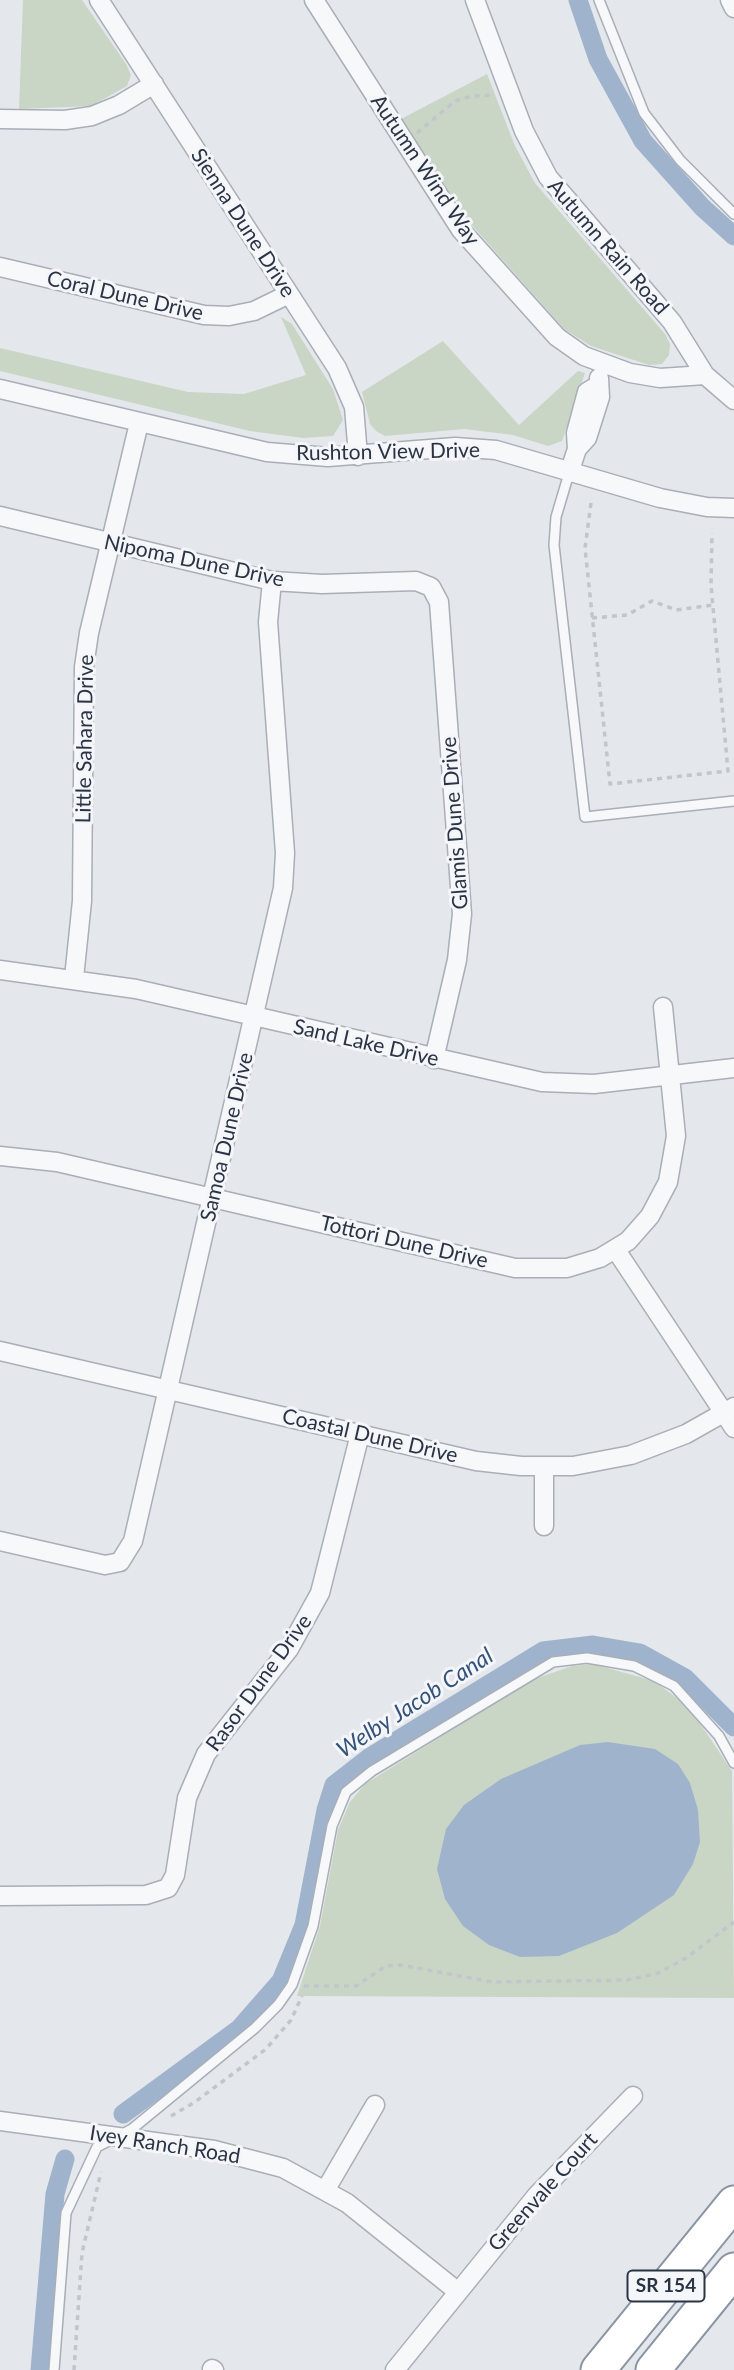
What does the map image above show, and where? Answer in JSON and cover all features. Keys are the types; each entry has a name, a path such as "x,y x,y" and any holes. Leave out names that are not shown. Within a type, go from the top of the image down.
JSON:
{"highway":[{"name":"SR 154","path":"598,2370 734,2203"},
{"name":"SR 154","path":"653,2370 734,2270"}],"street":[{"name":"Sienna Dune Drive","path":"99,0 347,387 356,421 358,456"},
{"name":"Autumn Wind Way","path":"314,0 461,230 557,337 568,347 603,365 660,378 705,375"},
{"name":"Autumn Rain Road","path":"475,0 539,163 557,190 672,322 705,375 734,400"},
{"path":"730,0 734,8"},
{"path":"0,119 65,120 92,116 118,105 153,84"},
{"name":"Coral Dune Drive","path":"0,267 204,315 229,316 254,311 289,294"},
{"path":"570,470 577,449 576,433 587,391 597,386 603,365"},
{"name":"Rushton View Drive","path":"0,389 267,452 358,456 434,448 476,448 517,454 683,504 734,508"},
{"name":"Little Sahara Drive","path":"74,978 83,879 84,667 139,423"},
{"name":"Nipoma Dune Drive","path":"0,516 272,581 322,584 416,581 431,587"},
{"name":"Samoa Dune Drive","path":"0,1541 97,1564 120,1562 133,1541 255,1017 285,870 269,642 272,581"},
{"name":"Glamis Dune Drive","path":"431,587 439,602 462,914 457,960 434,1059"},
{"name":"Sand Lake Drive","path":"0,970 74,978 525,1080 594,1084 734,1068"},
{"name":"Tottori Dune Drive","path":"0,1156 38,1158 515,1268 567,1268 616,1250 644,1224 668,1182 676,1136 663,1007"},
{"path":"616,1250 731,1416"},
{"name":"Coastal Dune Drive","path":"0,1352 477,1461 544,1467 573,1466 631,1455 731,1416"},
{"name":"Rasor Dune Drive","path":"0,1896 146,1895 168,1888 175,1875 187,1798 206,1754 289,1649 320,1593 360,1434"},
{"path":"544,1467 544,1526"},
{"name":"Greenvale Court","path":"395,2370 537,2195 633,2096"},
{"path":"326,2189 375,2105"},
{"name":"Ivey Ranch Road","path":"0,2122 238,2154 283,2168 326,2189 457,2291"}],"lane":[{"path":"599,0 644,113 680,160 734,214"},
{"path":"570,470 556,517 554,545 584,817 734,801"},
{"path":"54,2370 66,2213 97,2147 132,2129 256,2028 278,2005 292,1985 313,1926 332,1826 346,1792 372,1772 553,1662 587,1658 634,1666 674,1686 719,1736 734,1763"}],"path":[{"path":"415,134 455,102 472,96 494,95"},
{"path":"591,503 585,548 610,784 728,771 713,605 712,533"},
{"path":"592,618 627,615 652,601 676,610 713,605"},
{"path":"292,1985 356,1986 386,1966 401,1965 492,1982 627,1980 658,1973 686,1958 734,1922"},
{"path":"165,2119 195,2102 266,2049 291,2020 307,1986"},
{"path":"74,2370 82,2253 101,2169"}],"green space":[{"path":"23,0 82,0 126,64 131,75 127,86 91,106 19,109"},
{"path":"487,74 515,146 535,183 665,334 670,344 669,355 662,364 649,365 591,346 564,329 470,223 401,119"},
{"path":"281,317 292,324 333,389 343,420 333,436 303,438 250,431 0,371 0,348 188,392 244,394 306,375"},
{"path":"443,341 519,425 578,371 585,373 562,441 548,446 513,435 464,429 385,436 376,431 370,424 362,392"},
{"path":"593,1664 654,1681 678,1699 699,1722 732,1771 734,1998 297,1996 320,1926 338,1830 350,1802 365,1784 532,1680 572,1666"}],"water":[{"path":"608,1742 655,1749 678,1764 690,1783 698,1810 700,1842 693,1864 674,1895 617,1933 559,1956 520,1957 489,1945 463,1926 445,1899 437,1869 446,1829 464,1805 501,1779 580,1745"}],"waterway":[{"name":"Welby Jacob Canal","path":"578,0 598,59 643,141 702,207 734,236"},
{"name":"Welby Jacob Canal","path":"123,2114 239,2029 281,1981 304,1925 326,1810 334,1785 370,1757 543,1651 593,1645 640,1653 685,1678 734,1727"},
{"name":"Welby Jacob Canal","path":"40,2370 55,2194 65,2159"}]}
